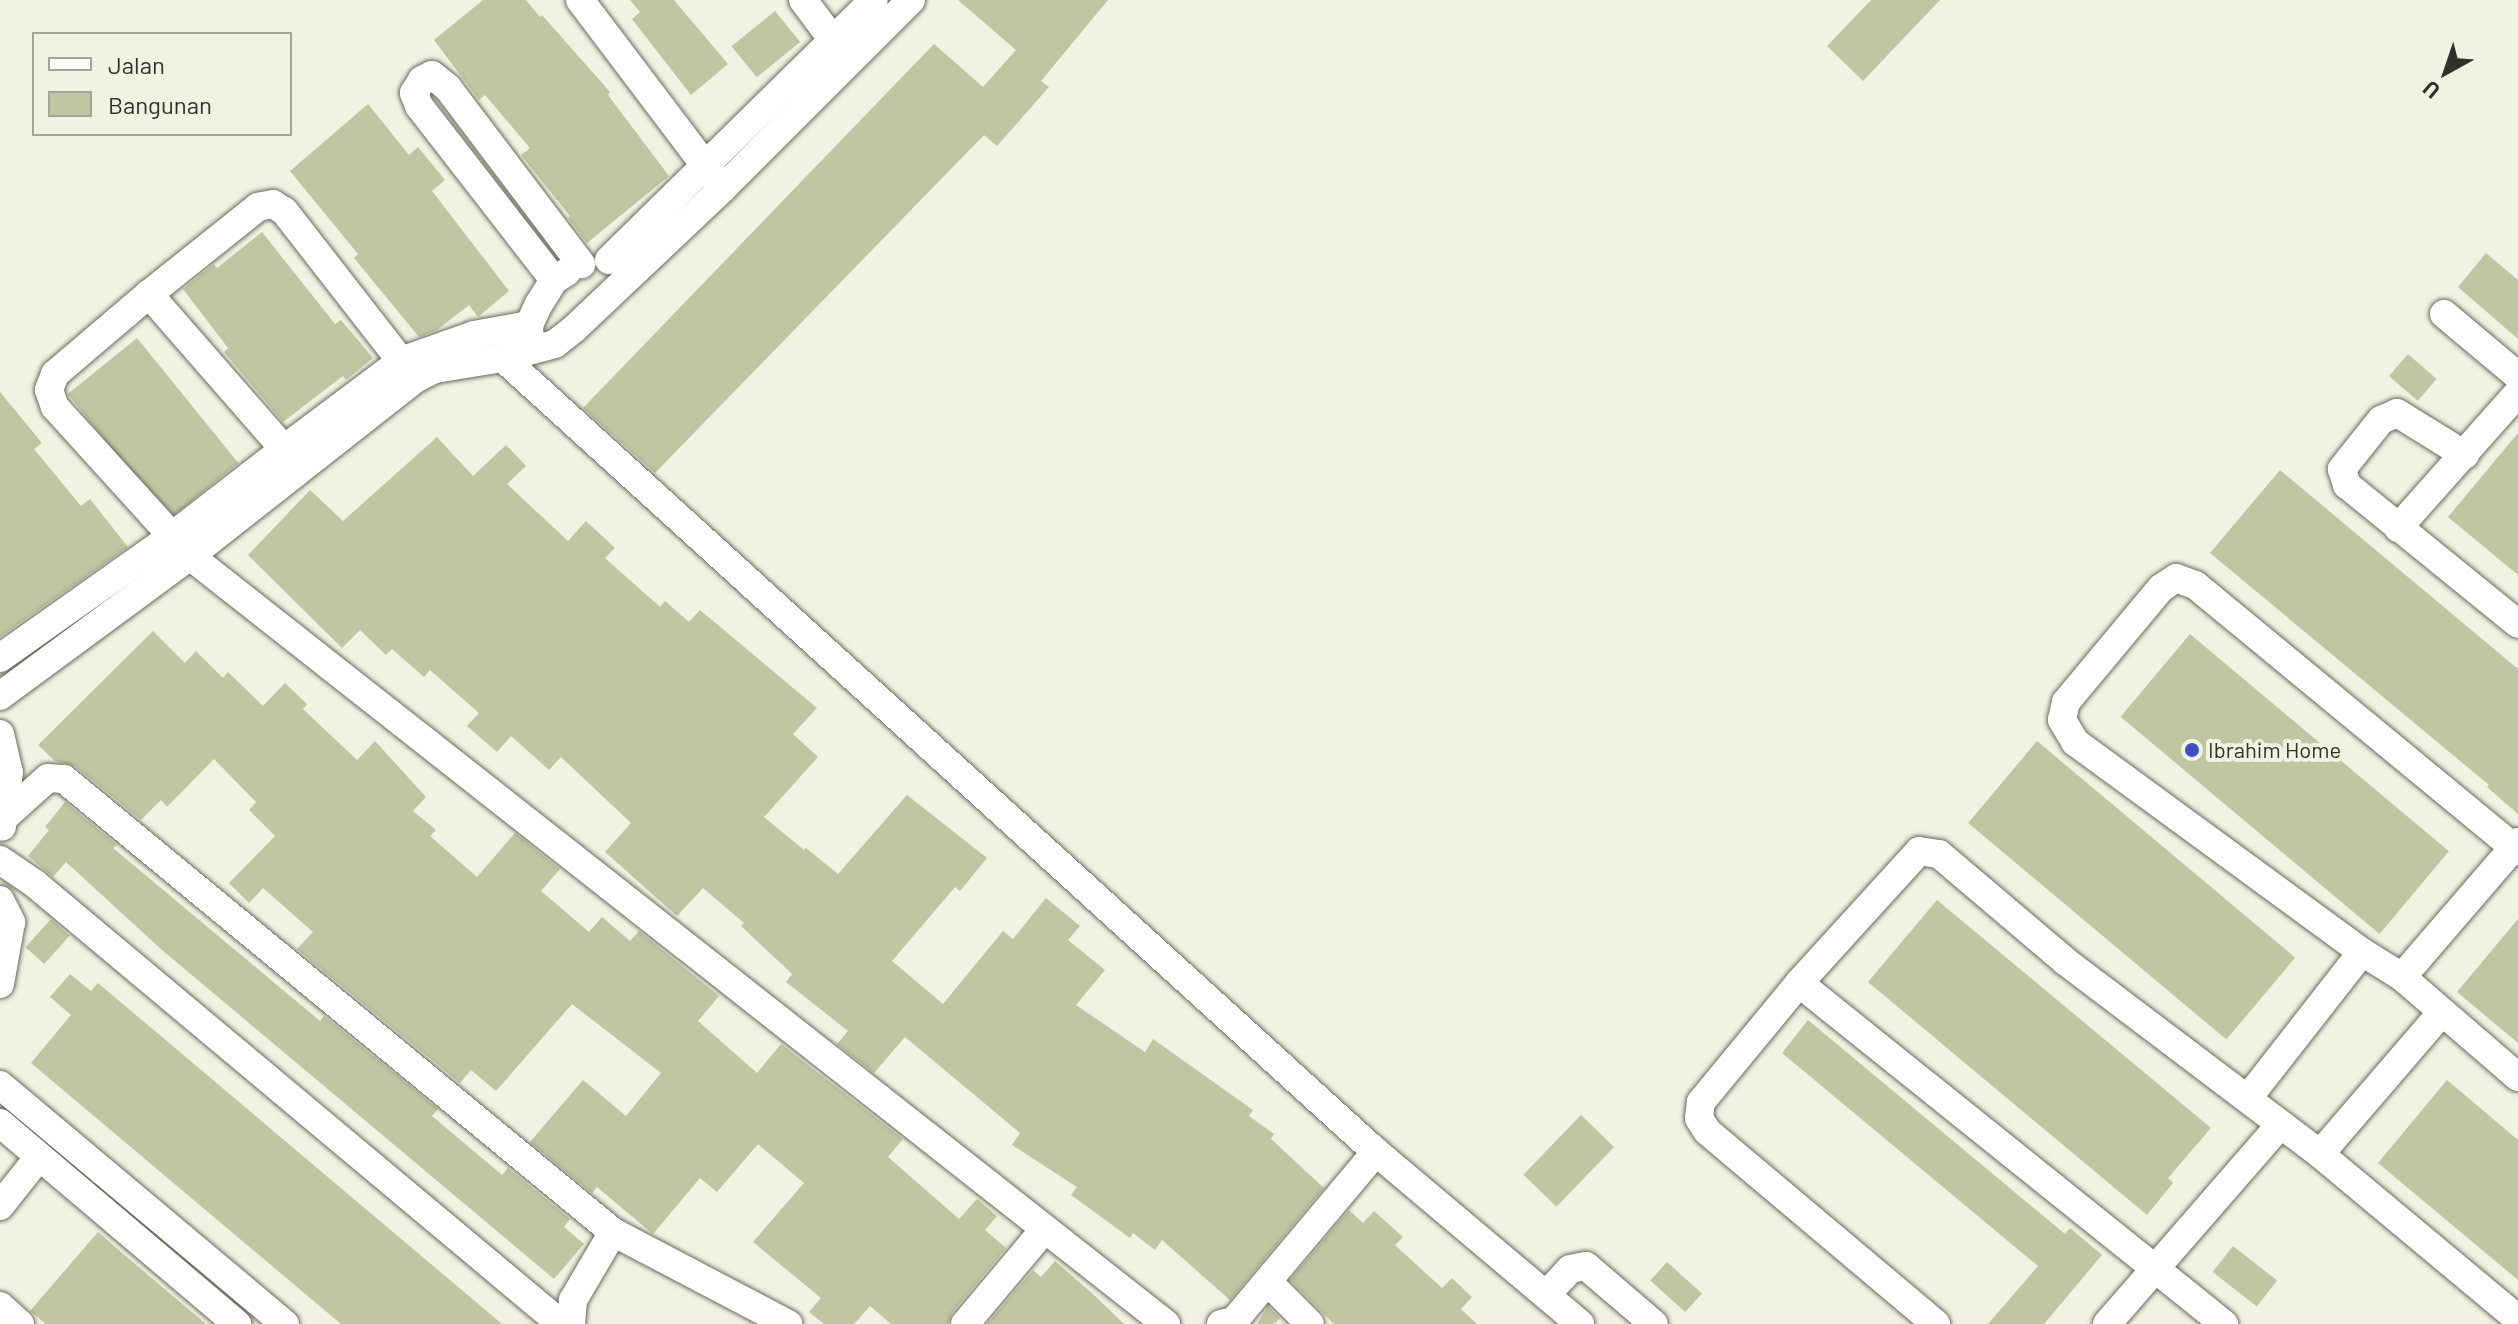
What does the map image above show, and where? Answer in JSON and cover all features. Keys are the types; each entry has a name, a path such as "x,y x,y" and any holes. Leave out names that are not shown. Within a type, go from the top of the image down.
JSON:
{"street":[{"path":"580,0 715,178"},
{"path":"803,0 833,40"},
{"path":"715,178 833,40 874,0"},
{"path":"0,658 181,546 284,449 408,370 474,335 555,344 622,266 911,0"},
{"path":"554,280 419,106 414,93 422,80 432,75 448,88 581,264"},
{"path":"408,370 284,211 273,204 258,207 149,294 55,374 49,390 55,407 181,546 1043,1231 1166,1324"},
{"path":"0,696 181,546 408,370 503,358 530,339 554,280 595,259 622,266"},
{"path":"149,294 284,449"},
{"path":"2444,314 2518,376"},
{"path":"503,358 1376,1152 1580,1324"},
{"path":"2398,528 2518,393"},
{"path":"2465,455 2397,413 2381,420 2342,469 2347,485 2518,624"},
{"path":"2402,977 2516,846 2195,585 2176,578 2161,588 2066,702 2062,720 2075,742 2362,952 2402,977 2518,1077"},
{"path":"1,829 9,772 2,737"},
{"path":"1,829 48,778 64,779 613,1232 788,1324"},
{"path":"1936,1324 1707,1131 1699,1118 1701,1102 1799,983 1919,851 1939,854 2065,961 2320,1154 2518,1319"},
{"path":"0,860 34,883 561,1324"},
{"path":"0,900 11,922 1,973"},
{"path":"2248,1098 2362,952"},
{"path":"1799,983 2224,1324"},
{"path":"2320,1154 2442,1012"},
{"path":"0,1085 285,1324"},
{"path":"0,1123 237,1324"},
{"path":"2107,1324 2280,1125"},
{"path":"1221,1324 1234,1321 1376,1152"},
{"path":"0,1206 38,1158"},
{"path":"78,1192 97,1169"},
{"path":"965,1324 1043,1231"},
{"path":"571,1324 570,1312 578,1289 613,1232"},
{"path":"1546,1295 1570,1269 1586,1266 1654,1324"},
{"path":"1268,1282 1310,1324"},
{"path":"0,1306 20,1324"}],"building":[{"path":"483,0 526,0 540,17 542,15 610,92 608,95 669,176 587,243 568,218 570,216 521,155 530,148 485,95 479,100 434,40"},
{"path":"630,0 674,0 728,64 691,95 632,19 640,12"},
{"path":"958,0 1108,0 1041,81 1049,87 997,146 984,135 655,473 583,408 934,44 983,87 1016,50"},
{"path":"1871,0 1940,0 1863,81 1827,46"},
{"path":"775,11 800,42 757,77 731,46"},
{"path":"368,104 409,155 418,147 445,180 432,191 509,291 478,317 469,305 437,330 419,337 354,258 358,254 290,171"},
{"path":"262,232 335,324 341,320 373,358 346,380 343,376 283,422 224,352 228,348 183,289 214,264 217,268"},
{"path":"2486,253 2518,280 2518,339 2458,287"},
{"path":"137,338 238,463 169,519 68,394"},
{"path":"2408,354 2437,379 2418,401 2389,376"},
{"path":"0,392 42,443 34,449 81,506 90,499 128,547 0,637"},
{"path":"2518,433 2518,575 2448,517"},
{"path":"437,437 473,476 506,445 526,466 507,484 568,541 586,521 615,548 605,558 660,607 665,601 689,622 700,610 817,708 793,734 818,757 764,817 804,850 806,848 838,874 907,795 987,858 960,891 955,887 892,961 943,1004 1003,931 1013,939 1046,898 1080,926 1068,940 1105,970 1076,1005 1145,1052 1153,1039 1253,1110 1249,1116 1274,1134 1271,1139 1324,1188 1230,1300 1162,1240 1155,1250 1133,1233 1130,1238 1071,1195 1077,1187 1012,1145 1020,1133 905,1037 874,1073 837,1044 848,1031 786,982 792,974 741,926 744,923 703,888 677,916 605,852 631,823 561,757 549,770 511,736 497,752 467,726 479,713 430,670 424,677 392,649 386,655 360,630 342,648 248,555 310,490 343,521"},
{"path":"2280,470 2518,669 2518,814 2487,787 2489,785 2210,553"},
{"path":"153,631 185,663 196,651 223,678 228,672 263,706 285,683 307,704 303,709 357,760 375,741 426,797 413,811 436,830 430,836 477,877 515,833 560,869 541,891 589,932 602,917 630,941 639,931 719,996 698,1021 757,1073 781,1044 903,1139 888,1157 959,1219 977,1199 997,1216 985,1230 1006,1248 952,1313 948,1324 891,1324 870,1306 854,1324 824,1324 809,1312 821,1298 753,1242 804,1183 758,1144 717,1192 700,1178 653,1234 597,1187 592,1193 530,1142 583,1080 626,1116 661,1073 572,1004 496,1091 471,1070 460,1083 297,949 313,932 263,888 249,903 229,883 275,836 249,810 256,802 214,759 167,807 161,800 141,820 75,766 55,761 38,745"},
{"path":"2190,634 2449,851 2380,934 2121,717"},
{"path":"2037,741 2295,958 2226,1040 1968,823"},
{"path":"65,802 117,845 113,848 320,1021 324,1016 438,1109 432,1116 502,1175 508,1168 570,1219 564,1227 584,1244 554,1279 162,950 66,862 53,877 28,856 49,830 45,827"},
{"path":"1937,900 2211,1128 2168,1178 2173,1183 2147,1215 1868,982"},
{"path":"51,919 70,936 44,964 26,947"},
{"path":"2518,919 2518,1043 2457,992"},
{"path":"70,974 91,991 98,983 502,1324 341,1324 31,1063 71,1015 50,997"},
{"path":"1808,1020 2065,1234 2070,1228 2102,1255 2044,1324 1988,1324 2038,1266 1782,1053"},
{"path":"2447,1080 2518,1140 2518,1280 2378,1163"},
{"path":"1581,1115 1614,1147 1556,1207 1523,1175"},
{"path":"1349,1210 1363,1223 1374,1211 1403,1237 1395,1245 1442,1288 1452,1278 1472,1297 1461,1309 1477,1324 1334,1324 1290,1280"},
{"path":"98,1232 206,1324 46,1324 30,1311"},
{"path":"2233,1246 2277,1280 2257,1306 2213,1272"},
{"path":"1055,1261 1124,1324 987,1324 1033,1270 1041,1277"},
{"path":"1667,1262 1702,1293 1685,1312 1650,1281"},
{"path":"1268,1306 1280,1318 1274,1324 1257,1324"}],"place":[{"name":"Ibrahim Home","path":"2192,750"}]}
